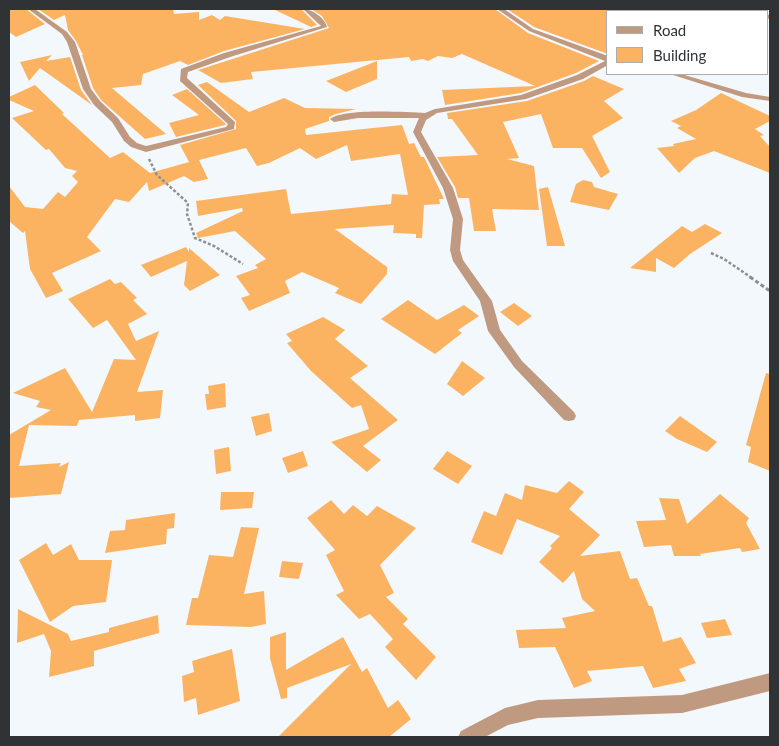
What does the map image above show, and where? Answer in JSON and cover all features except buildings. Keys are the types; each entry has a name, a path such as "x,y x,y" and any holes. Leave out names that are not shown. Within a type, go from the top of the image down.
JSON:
{"street":[{"path":"31,9 65,33 72,42 87,89 97,103 115,120 127,139 134,145 146,149 230,129 232,124 183,79 184,71 227,55 324,27 324,24 306,9"},
{"path":"500,9 531,30 606,60"},
{"path":"334,119 358,115 425,115 443,109 523,97 580,78 606,62"},
{"path":"677,75 745,95 770,99"},
{"path":"425,115 418,126 417,132 439,168 455,207 458,220 454,250 458,261 482,293 494,331 518,364 569,416"},
{"path":"467,737 505,717 538,709 682,704 770,682"}],"path":[{"path":"146,149 157,175 188,203 188,214 195,238 214,246 243,264"},
{"path":"711,253 724,259 770,291"}]}
